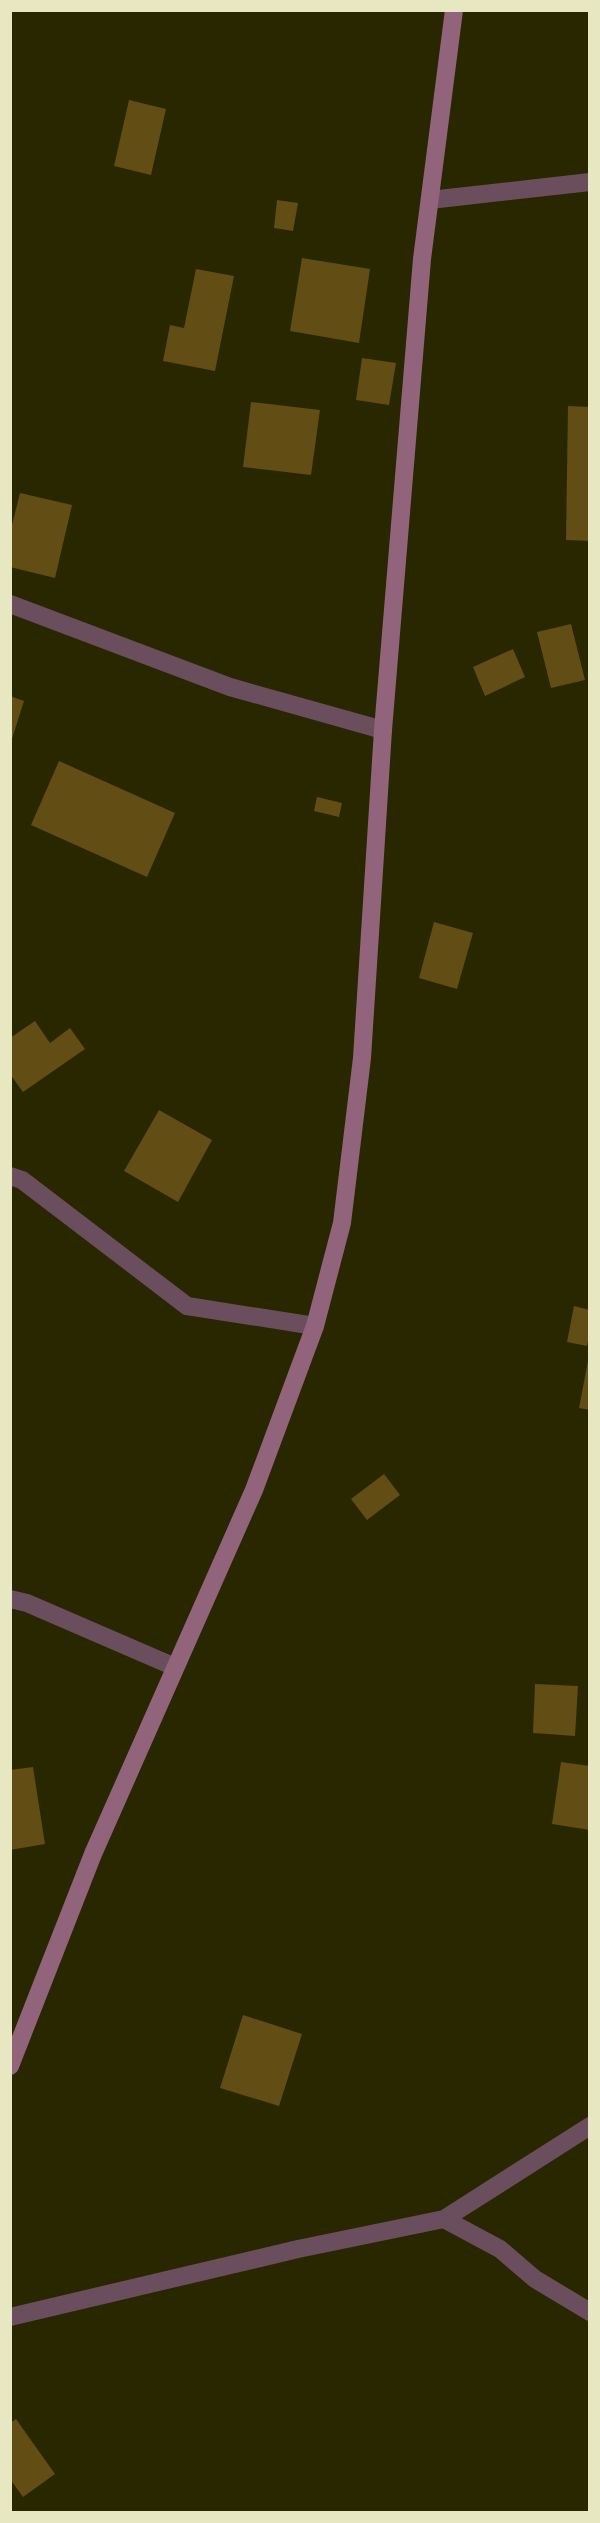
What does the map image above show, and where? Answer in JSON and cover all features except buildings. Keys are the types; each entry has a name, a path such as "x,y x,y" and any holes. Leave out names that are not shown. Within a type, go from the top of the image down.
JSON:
{"street":[{"path":"10,2066 93,1854 254,1490 315,1326 342,1223 362,1058 383,730 422,259 454,10"},
{"path":"430,200 590,182"},
{"path":"10,604 230,687 383,730"},
{"path":"10,1176 22,1180 187,1306 315,1326"},
{"path":"10,1599 27,1603 175,1667"},
{"path":"10,2317 298,2249 444,2219 590,2126"},
{"path":"444,2219 500,2249 535,2280 590,2312"}]}
